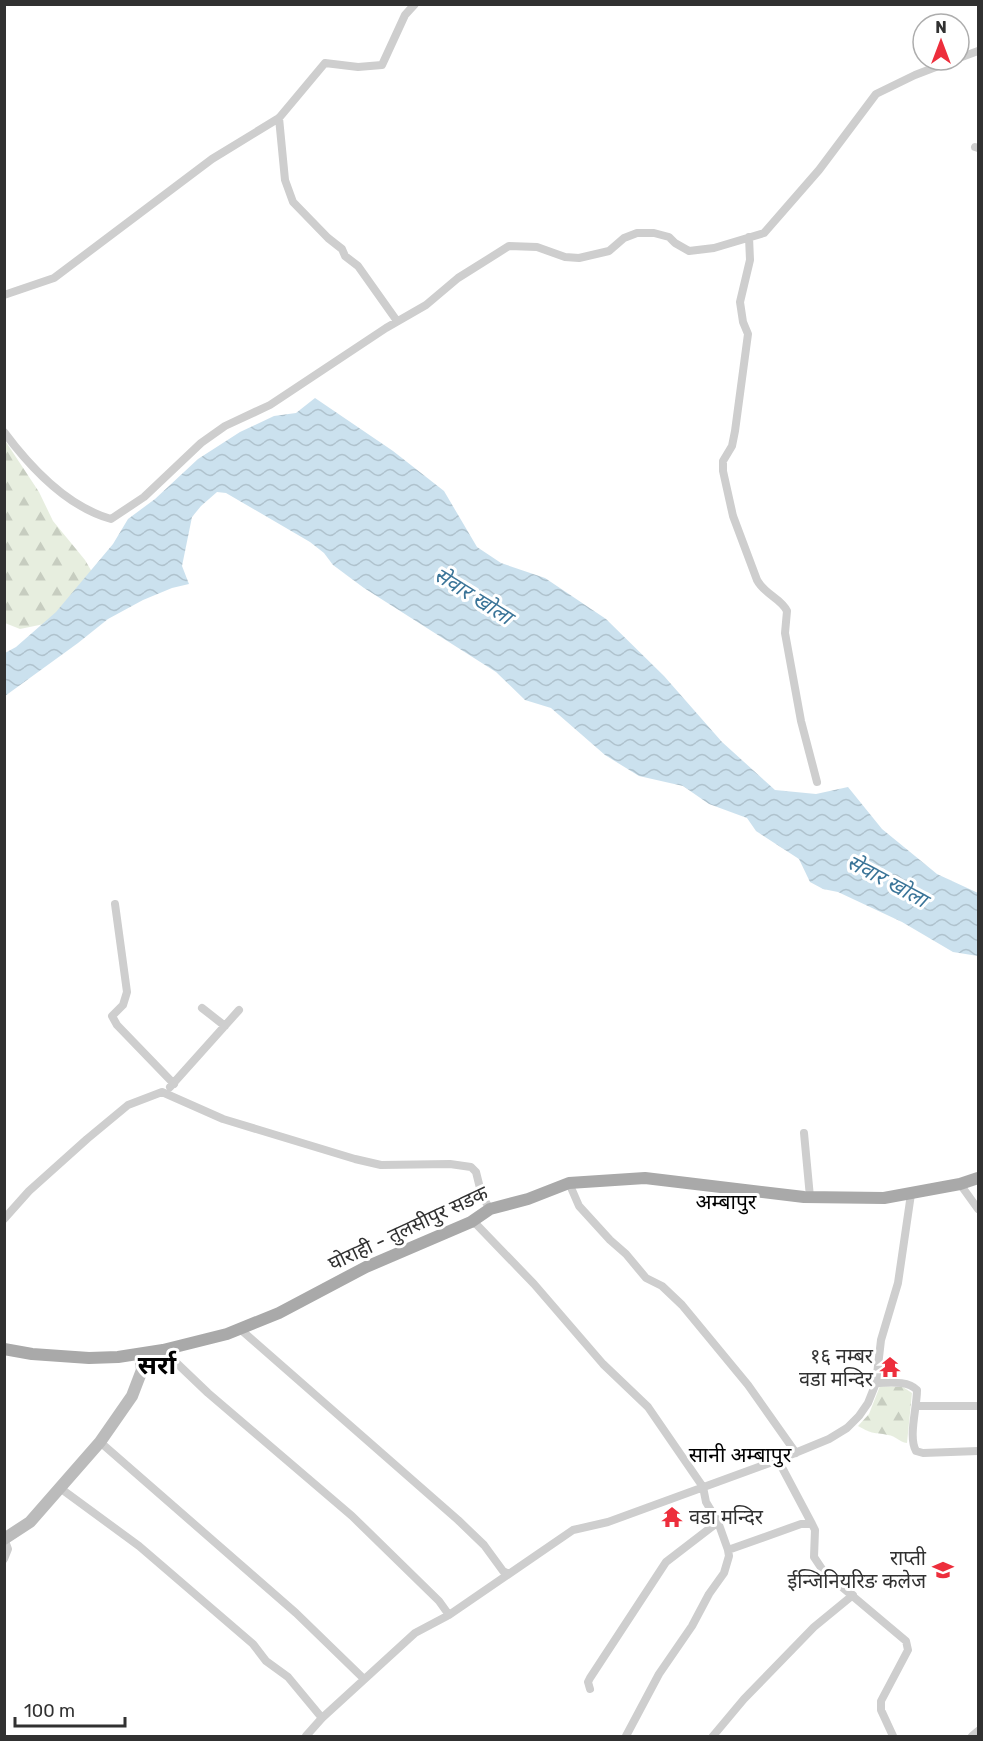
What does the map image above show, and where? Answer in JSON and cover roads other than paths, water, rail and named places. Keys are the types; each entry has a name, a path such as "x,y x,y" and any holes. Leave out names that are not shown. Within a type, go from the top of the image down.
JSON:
{"main road":[{"name":"घोराही - तुलसीपुर सडक","path":"4,1349 32,1354 89,1358 118,1357 163,1350 240,1329 279,1313 366,1268 471,1222 490,1209 528,1199 569,1183 645,1178 810,1197 885,1198 960,1184 978,1178"}],"street":[{"path":"4,295 54,278 212,159 279,118 325,63 358,67 382,65 405,15 415,4"},
{"path":"4,432 26,461 57,489 96,514 111,519 144,497 201,443 225,426 270,405 397,321 426,305 458,278 509,246 537,247 565,257 579,258 609,251 624,238 637,233 654,233 669,237 689,251 714,248 764,233 819,170 876,94 923,72"},
{"path":"279,118 285,180 293,202 357,266 397,321"},
{"path":"749,237 750,260 740,302 748,334 735,431 732,446 723,462 723,471 733,516 757,580 762,590 778,600 788,611 784,633 801,721 817,782"},
{"path":"115,904 127,992 123,1005 112,1016 117,1025 174,1084"},
{"path":"202,1008 225,1026"},
{"path":"4,1219 87,1138 128,1105 162,1092 174,1084 239,1010"},
{"path":"162,1092 223,1119 355,1159 381,1165 450,1164 471,1167 476,1172 482,1196 490,1209"},
{"path":"804,1133 810,1197"},
{"path":"569,1183 579,1206 609,1240 626,1254 646,1278 662,1286 682,1305 748,1385 796,1453"},
{"path":"960,1184 978,1209"},
{"path":"306,1737 322,1718 415,1633 449,1615 573,1530 608,1522 778,1460 829,1439 847,1428 868,1403 876,1383 881,1340 898,1283 911,1194"},
{"path":"471,1222 485,1233 603,1364 648,1407 703,1487 706,1502 718,1522 728,1550 729,1556 724,1573 659,1674 626,1737"},
{"path":"240,1329 458,1520 484,1545 503,1571 509,1574"},
{"path":"163,1350 208,1393 352,1516 439,1601 449,1615"},
{"path":"4,1559 8,1549 5,1539 30,1522 100,1442 132,1396 142,1370 140,1354"},
{"path":"876,1383 903,1383 913,1386 916,1390 917,1406 912,1440 916,1451 923,1453 978,1451"},
{"path":"917,1406 978,1406"},
{"path":"100,1442 287,1605 364,1679"},
{"path":"778,1460 815,1530 814,1557 824,1572 906,1641 908,1650 881,1701 881,1710 893,1737"},
{"path":"60,1488 140,1546 253,1644 266,1661 288,1677 322,1718"},
{"path":"590,1689 590,1678 666,1562 718,1522"},
{"path":"728,1550 801,1524 812,1524"},
{"path":"713,1737 716,1730 744,1699 798,1643 854,1595"},
{"path":"972,1737 978,1731"}],"water":[{"name":"सेवार खोला","path":"315,398 393,451 444,491 477,547 501,563 545,578 606,619 664,676 722,742 775,790 816,794 848,787 882,829 937,874 978,893 978,956 953,952 902,922 838,892 823,889 810,882 799,859 756,831 747,818 709,804 683,786 639,776 605,755 551,708 525,700 496,672 364,588 333,565 324,553 310,542 226,493 217,492 192,517 182,566 189,584 172,588 143,600 108,619 5,696 5,653 16,647 56,612 113,544 128,519 155,499 198,459 240,432 274,416 296,413"}],"place":[{"name":"१६ नम्बर वडा मन्दिर","path":"890,1367"},
{"name":"वडा मन्दिर","path":"672,1517"},
{"name":"राप्ती ईन्जिनियरिङ कलेज","path":"943,1570"}],"district":[{"name":"अम्बापुर","path":"726,1202"},
{"name":"सर्रा","path":"157,1365"},
{"name":"सानी अम्बापुर","path":"740,1455"}]}
